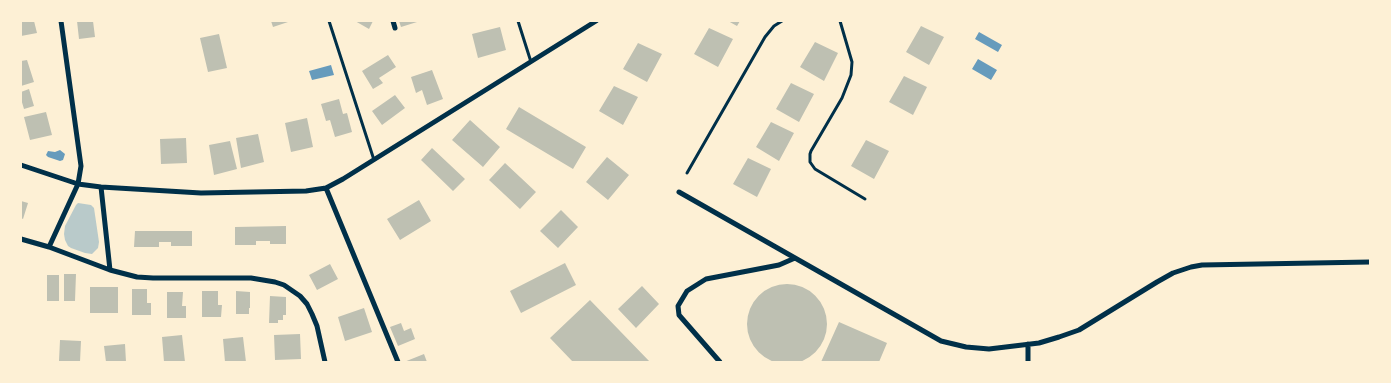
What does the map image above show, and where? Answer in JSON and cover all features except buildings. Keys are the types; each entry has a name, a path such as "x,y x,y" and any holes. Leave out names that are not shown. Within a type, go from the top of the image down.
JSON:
{"street":[{"path":"49,247 78,184 80,166 61,21"},
{"path":"393,21 395,28"},
{"path":"21,165 78,184 101,187 201,193 306,191 326,188 596,21"},
{"path":"101,187 110,270"},
{"path":"326,188 398,362"},
{"path":"679,192 941,340 966,347 989,349 1039,343 1079,330 1157,282 1191,267 1202,265 1370,262"},
{"path":"21,239 49,247 128,276 142,278 244,278 284,285 300,296 307,304 317,326 325,362"},
{"path":"720,362 680,315 678,306 687,291 706,279 779,265 795,258"},
{"path":"1028,344 1028,362"}],"lane":[{"path":"329,21 374,160"},
{"path":"518,21 531,62"},
{"path":"687,173 765,37 774,26 782,21"},
{"path":"841,21 852,62 851,75 842,98 811,150 810,162 814,169 865,199"}],"shaded area":[{"path":"78,203 91,205 94,208 99,242 98,248 92,254 71,248 65,240 65,226"}],"water":[{"path":"979,32 1002,45 998,52 975,39"},
{"path":"978,59 997,70 991,80 972,69"},
{"path":"331,65 334,75 312,80 309,71"},
{"path":"60,150 65,154 63,160 60,161 46,155 48,151 55,152"}]}
